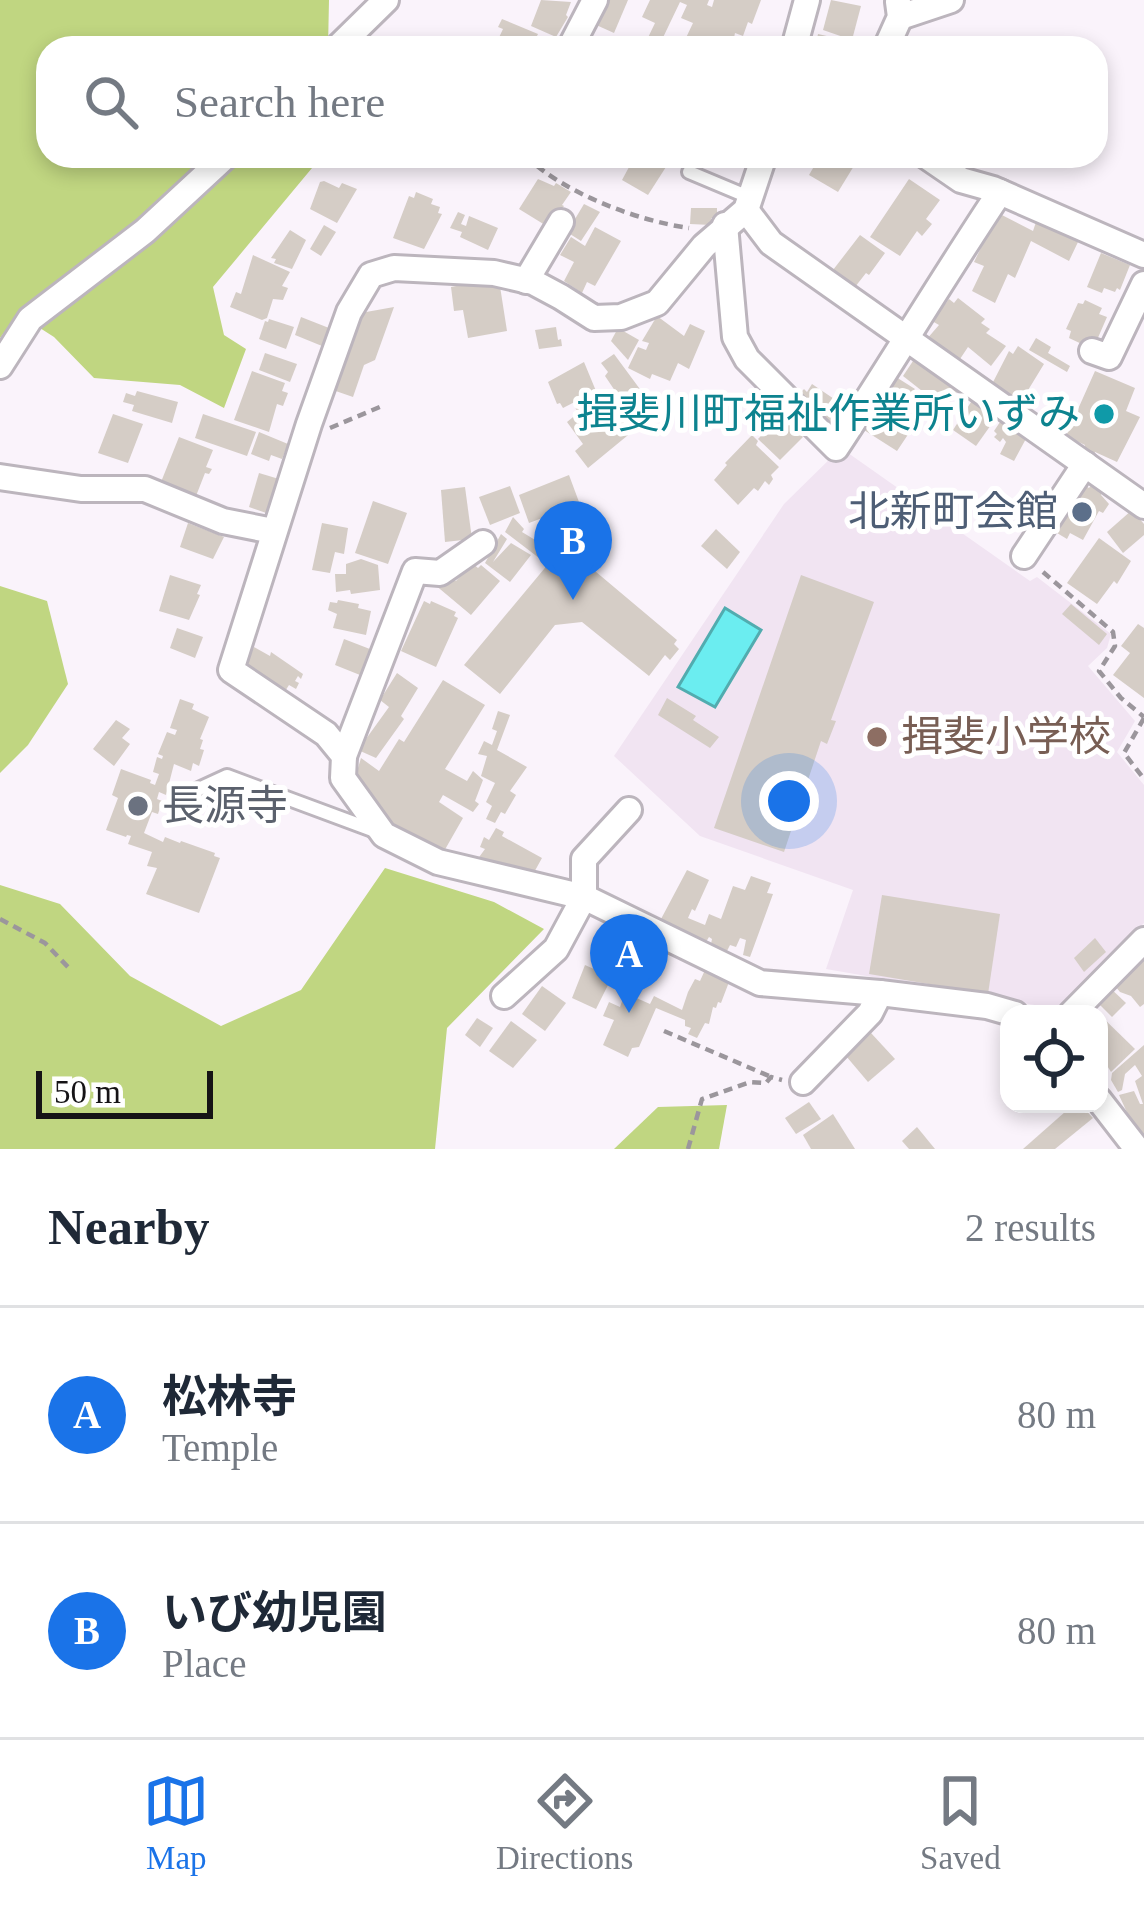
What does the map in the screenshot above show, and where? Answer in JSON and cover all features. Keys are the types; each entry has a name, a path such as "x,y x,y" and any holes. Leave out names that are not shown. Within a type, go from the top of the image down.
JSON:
{"street":[{"path":"349,36 386,0"},
{"path":"576,36 595,0"},
{"path":"797,36 807,0"},
{"path":"899,8 951,0"},
{"path":"0,366 30,319 145,231 213,168"},
{"path":"344,756 326,734 231,670 307,430 349,312 371,275 394,268 494,273 526,280 594,318 620,317 657,303 735,216 758,168"},
{"path":"944,168 961,180 1000,192 1144,255"},
{"path":"735,216 735,337 747,359 836,448 1000,192"},
{"path":"735,216 1144,506"},
{"path":"526,280 561,222"},
{"path":"1092,351 1108,357 1144,284"},
{"path":"1024,556 1085,464"},
{"path":"0,477 81,489 145,490 223,521 273,531"},
{"path":"483,543 440,573 415,571 344,756 344,778 384,835 437,862 584,897 760,983 1000,1010"},
{"path":"504,996 556,949 584,897 584,859 629,809"},
{"path":"1080,1005 1144,940"},
{"path":"803,1082 870,1013 880,993"},
{"path":"1108,1112 1137,1149"}],"lane":[{"path":"689,172 735,216"},
{"path":"177,791 188,794 227,776 384,835"}],"path":[{"path":"539,168 611,208 664,225 735,216"},
{"path":"307,430 332,428 382,406"},
{"path":"1024,556 1113,632 1115,646 1099,671 1144,718 1124,753 1144,779"},
{"path":"0,919 45,943 68,967"},
{"path":"664,1031 771,1077 803,1082"},
{"path":"688,1149 702,1100 750,1082 766,1083 771,1077"}],"shaded area":[{"name":"揖斐小学校","path":"841,448 1030,581 1037,577 1111,634 1107,648 1088,666 1135,721 1117,752 1144,785 1144,923 1064,1004 1034,1005 826,969 853,890 700,836 614,756 784,504"}],"green space":[{"path":"0,0 329,0 328,36 36,36 36,168 312,168 213,287 224,335 246,349 224,408 180,385 94,378 54,337 18,314 0,338"},
{"path":"0,586 47,601 68,684 28,745 0,773"},
{"path":"385,868 494,902 544,929 447,1028 435,1149 0,1149 0,885 60,904 130,976 221,1026 301,990"},
{"path":"727,1105 719,1149 614,1149 658,1107"}],"water":[{"path":"725,608 761,630 715,707 678,687"}],"building":[{"path":"541,0 571,2 557,36 531,26"},
{"path":"605,0 628,0 614,33 594,24"},
{"path":"650,0 709,0 707,5 712,7 714,0 761,0 743,36 687,36 693,23 681,18 687,5 680,2 664,36 649,36 655,23 642,17"},
{"path":"831,0 861,6 853,36 823,30"},
{"path":"502,19 538,34 500,36 503,29 498,27"},
{"path":"628,168 665,168 648,195 622,180"},
{"path":"813,168 853,168 838,192 809,175"},
{"path":"538,179 571,192 545,225 519,209"},
{"path":"909,179 940,200 926,219 932,224 922,236 917,231 900,256 870,237"},
{"path":"324,181 357,189 337,223 310,209"},
{"path":"416,192 433,199 431,204 440,207 442,214 424,249 393,238 409,196 414,198"},
{"path":"584,204 600,212 581,241 569,229"},
{"path":"691,208 717,208 717,219 711,218 711,225 690,224"},
{"path":"458,212 465,215 461,224 466,226 469,216 498,228 488,250 450,228"},
{"path":"998,213 1033,231 1036,222 1078,242 1069,261 1031,241 1015,278 1008,274 995,303 972,291 984,266 974,262"},
{"path":"324,225 336,232 321,256 310,249"},
{"path":"595,227 621,241 595,286 587,282 582,293 564,281 574,262 560,255 571,237 585,246"},
{"path":"290,230 306,240 292,269 271,258"},
{"path":"860,235 885,253 855,287 833,270"},
{"path":"1101,253 1130,265 1120,290 1104,288 1102,293 1087,287"},
{"path":"253,255 290,272 282,286 288,288 283,300 273,299 262,320 230,307 236,292 241,294"},
{"path":"499,280 507,331 468,338 463,310 454,311 451,287"},
{"path":"958,298 985,319 981,323 990,329 986,333 1006,346 991,366 968,347 958,362 926,340 939,325 932,321 949,299 954,303"},
{"path":"1085,300 1102,308 1099,314 1107,317 1097,340 1089,337 1086,346 1069,338 1071,331 1066,329 1078,303"},
{"path":"394,307 375,360 364,365 353,397 327,388 355,314"},
{"path":"657,316 684,336 690,324 705,331 689,369 678,363 670,381 652,374 650,379 628,368 638,347 646,350 649,343 642,341"},
{"path":"301,317 329,328 322,346 295,335"},
{"path":"269,319 294,327 286,349 259,339"},
{"path":"556,327 562,346 539,349 535,330"},
{"path":"618,328 639,340 628,360 611,341"},
{"path":"1036,338 1051,347 1048,353 1070,366 1067,372 1029,350"},
{"path":"1018,346 1044,364 1019,405 991,386 1009,351 1013,354"},
{"path":"265,353 297,364 290,382 259,370"},
{"path":"614,354 648,400 630,413 601,363"},
{"path":"915,358 959,389 945,409 903,376"},
{"path":"584,362 596,391 563,408 548,382"},
{"path":"252,371 285,383 282,391 288,393 283,406 277,404 269,432 234,420"},
{"name":"揖斐川町福祉作業所いずみ","path":"1095,371 1135,388 1126,411 1140,417 1117,462 1083,450 1085,445 1066,436"},
{"path":"896,377 915,389 915,398 929,403 914,421 920,425 915,433 911,430 897,451 864,430"},
{"path":"812,384 843,405 831,425 797,397"},
{"path":"137,391 178,402 172,423 132,411 134,405 123,402 126,393 135,396"},
{"path":"973,399 998,415 976,446 953,430"},
{"path":"583,401 594,417 603,408 610,417 617,411 633,431 588,468 575,451 583,444 567,422 578,413 574,405"},
{"path":"113,414 143,424 128,463 98,453"},
{"path":"203,414 256,432 247,456 195,438"},
{"path":"782,414 803,437 780,460 758,439"},
{"path":"1002,419 1028,435 1014,461 1000,454 1006,442 1003,438 1000,442 994,437"},
{"path":"259,432 288,444 282,459 271,455 269,461 251,454"},
{"path":"752,435 779,467 769,485 765,481 758,491 754,488 738,505 714,480"},
{"path":"179,437 213,450 206,467 212,469 205,473 196,496 161,482"},
{"path":"259,473 279,479 269,514 249,507"},
{"path":"569,475 579,502 572,504 574,511 555,521 553,514 529,523 519,495"},
{"name":"北新町会館","path":"1081,483 1103,491 1109,504 1103,513 1099,511 1083,540 1070,533 1067,539 1057,533 1058,525"},
{"path":"510,486 520,513 490,525 479,497"},
{"path":"465,487 472,539 445,542 441,490"},
{"path":"373,501 407,513 388,564 355,553"},
{"path":"1132,510 1144,524 1144,535 1123,553 1107,532"},
{"path":"513,517 522,532 545,546 539,558 505,532"},
{"path":"188,523 224,537 213,559 180,547"},
{"path":"322,523 348,528 344,554 335,552 330,573 312,570"},
{"path":"716,529 740,552 727,569 701,546"},
{"path":"501,534 507,539 493,562 511,543 531,555 510,582 485,563"},
{"path":"1099,538 1131,561 1097,604 1067,583"},
{"path":"564,545 677,640 674,644 679,649 670,660 665,655 649,676 582,622 555,625 500,694 464,665"},
{"path":"361,559 378,565 380,590 336,592 335,574 346,574 346,564"},
{"path":"472,563 500,581 471,615 434,584 450,577 456,581"},
{"path":"170,575 201,585 189,620 159,611"},
{"path":"801,575 874,602 831,720 836,721 827,744 821,741 784,852 714,828"},
{"path":"338,600 371,611 366,635 333,628 337,614 328,610 330,602"},
{"path":"424,601 456,612 458,618 436,667 401,651"},
{"path":"1071,604 1107,634 1099,645 1062,614"},
{"path":"1138,624 1144,628 1144,698 1113,675 1130,653 1121,646"},
{"path":"177,628 203,637 195,658 170,648"},
{"path":"344,639 375,651 365,677 335,665"},
{"path":"248,647 270,656 271,652 303,674 295,681 299,683 296,689 289,685 282,696 242,666"},
{"path":"397,673 418,688 401,716 404,719 376,758 358,750 389,707 380,700"},
{"path":"443,680 485,705 445,769 467,781 473,771 483,780 475,801 479,804 473,812 443,795 439,802 463,818 443,853 390,824 355,778 361,758 379,771 399,739 404,742"},
{"path":"667,698 719,737 710,748 658,715"},
{"name":"長源寺","path":"180,699 209,717 200,739 204,750 199,766 193,763 191,771 174,764 166,795 159,792 158,814 152,812 144,833 163,842 165,837 181,841 220,858 199,913 146,894 157,868 147,866 152,852 128,844 131,836 106,830 118,798 112,795 121,769 155,785 157,757 162,759 158,754 167,732 175,735 177,730 170,728"},
{"path":"498,711 510,715 497,750 527,767 510,791 516,795 495,823 486,819 492,806 486,802 495,783 481,776 487,756 478,754 484,741 492,745"},
{"path":"116,720 130,729 122,738 130,744 114,766 93,749"},
{"path":"496,828 542,858 532,876 477,860 485,849 480,847 484,837 489,840"},
{"path":"687,870 709,880 688,918 705,925 709,914 721,919 733,886 745,890 751,876 771,883 767,893 773,894 750,957 743,955 746,940 740,938 726,953 711,944 709,937 706,942 661,919"},
{"path":"882,895 1000,914 988,994 869,974"},
{"path":"1095,938 1106,952 1084,972 1074,958"},
{"path":"1144,952 1144,1004 1140,1007 1111,981"},
{"path":"585,965 612,977 596,1009 572,998"},
{"path":"705,970 729,982 697,1038 688,1034 691,1028 685,1020 656,1008 639,1047 632,1048 628,1057 603,1045 614,1020 603,1016 609,1002 620,1007 625,993 650,1004 654,996 682,1010 695,979 700,981"},
{"path":"1107,985 1126,1003 1112,1017 1108,1005 1094,999"},
{"path":"542,986 566,1003 545,1031 522,1014"},
{"path":"477,1018 493,1028 480,1047 465,1035"},
{"path":"511,1021 537,1040 513,1068 489,1051"},
{"path":"1108,1023 1135,1049 1111,1072 1108,1067"},
{"path":"871,1033 895,1059 868,1082 846,1056"},
{"path":"1144,1045 1144,1139 1140,1141 1119,1095 1134,1091 1143,1104 1135,1081 1142,1076 1135,1065 1125,1074 1118,1092 1111,1080 1112,1073"},
{"path":"809,1102 821,1119 796,1134 785,1118"},
{"path":"1064,1113 1088,1113 1093,1118 1055,1149 1023,1149"},
{"path":"833,1114 855,1149 811,1149 803,1135"},
{"path":"917,1127 935,1149 909,1149 902,1141"}],"place":[{"name":"揖斐川町福祉作業所いずみ","path":"1104,414"},
{"name":"北新町会館","path":"1082,512"},
{"name":"いび幼児園","path":"573,600"},
{"name":"揖斐小学校","path":"877,737"},
{"name":"長源寺","path":"138,806"},
{"name":"松林寺","path":"629,1013"}]}
